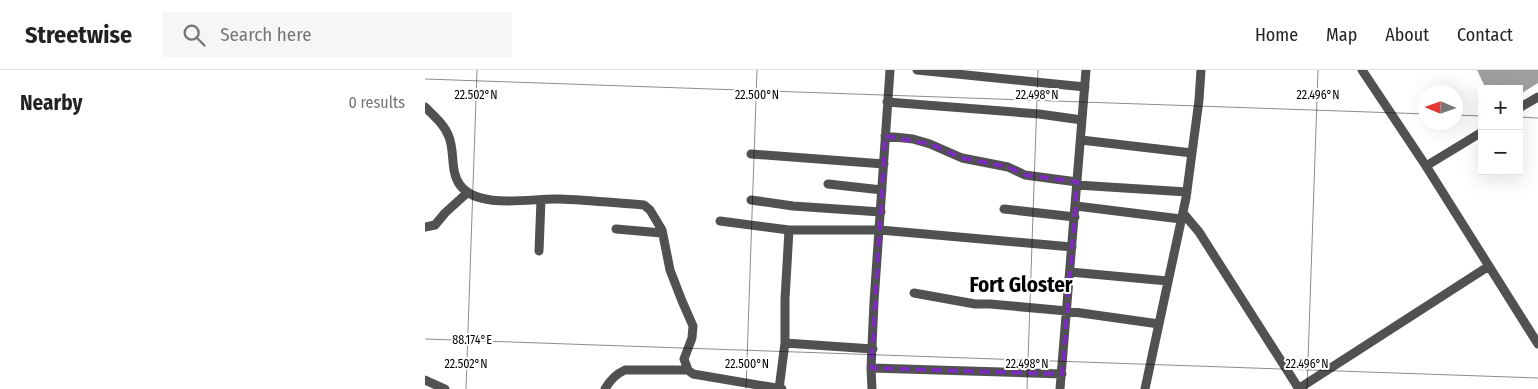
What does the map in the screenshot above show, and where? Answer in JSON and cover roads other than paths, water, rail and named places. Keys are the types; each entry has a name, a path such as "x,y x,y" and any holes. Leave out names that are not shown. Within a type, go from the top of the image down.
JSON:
{"street":[{"path":"872,389 874,302 890,70"},
{"path":"917,70 1085,87"},
{"path":"1061,389 1086,70"},
{"path":"1145,389 1187,192 1201,70"},
{"path":"1362,70 1426,166 1538,344"},
{"path":"1523,106 1538,97"},
{"path":"887,102 1039,114 1082,120"},
{"path":"425,107 437,118 449,136 456,179 467,193 495,201 559,199 644,204 659,222 670,270 681,302 693,326 692,338 684,359 688,370 693,374 781,389 785,343 785,299 789,230"},
{"path":"1426,166 1478,134"},
{"path":"885,136 913,139 962,158 1008,167 1025,175 1077,183 1187,192"},
{"path":"1081,140 1192,153"},
{"path":"751,154 884,164"},
{"path":"828,184 882,190"},
{"path":"425,227 435,225 467,193"},
{"path":"539,251 541,200"},
{"path":"751,200 793,206 881,212"},
{"path":"1076,206 1182,216 1199,232 1300,388 1489,266"},
{"path":"1004,209 1075,217"},
{"path":"719,221 789,230 880,230 1072,248"},
{"path":"616,229 663,233"},
{"path":"1071,272 1168,281"},
{"path":"914,293 975,304 1067,311 1159,324"},
{"path":"785,343 873,349"},
{"path":"871,368 1062,374"},
{"path":"605,389 618,373 625,370 688,370"},
{"path":"425,380 445,389"}],"district":[{"name":"Fort Gloster","path":"1021,285"}]}
